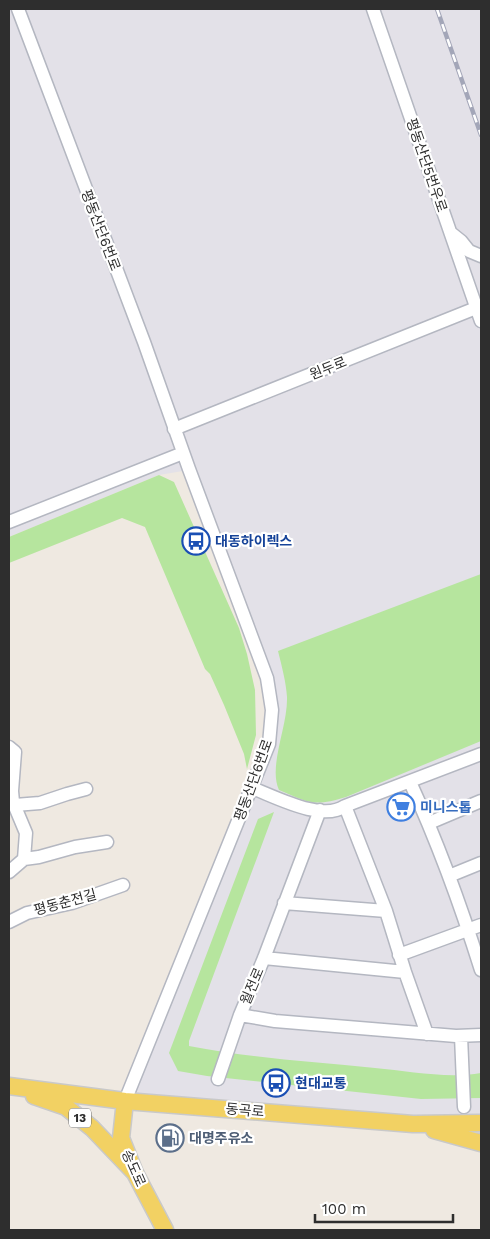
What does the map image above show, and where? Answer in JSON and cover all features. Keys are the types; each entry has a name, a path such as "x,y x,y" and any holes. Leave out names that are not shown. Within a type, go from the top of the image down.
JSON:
{"main road":[{"name":"동곡로","path":"9,1086 125,1101 413,1124 481,1123"},
{"name":"13","path":"9,1086 66,1107 92,1128 135,1173"},
{"name":"송도로","path":"125,1101 121,1138 135,1173 165,1230"},
{"path":"413,1124 481,1143"}],"street":[{"name":"평동산단6번로","path":"18,9 144,342 174,430 267,678 272,710 269,744 125,1101"},
{"name":"평동산단5번우로","path":"373,9 450,233 479,307 481,321"},
{"path":"450,233 462,241 469,251 481,256"},
{"name":"원두로","path":"174,430 479,307"},
{"path":"9,522 183,453"},
{"path":"9,747 15,752 12,791 14,805 26,834 24,859"},
{"path":"252,788 311,810 339,810 345,806 481,754"},
{"path":"410,782 429,823 469,930 481,970"},
{"path":"14,805 40,803 86,789"},
{"path":"429,823 481,801"},
{"path":"345,806 386,911 427,1034"},
{"name":"월전로","path":"320,810 264,958 240,1015 275,1021 427,1034 481,1035"},
{"path":"9,872 24,859 75,847 107,842"},
{"path":"449,876 481,863"},
{"name":"평동춘전길","path":"9,922 27,913 72,903 123,885"},
{"path":"284,903 386,911"},
{"path":"400,955 481,925"},
{"path":"264,958 405,972"},
{"path":"218,1079 240,1015"},
{"path":"462,1036 464,1107"}],"shaded area":[{"path":"9,9 481,9 481,1120 125,1101 252,788 272,710 189,470 159,475 9,537"}],"green space":[{"path":"159,475 174,482 239,628 247,654 255,690 256,735 247,769 244,754 224,705 210,674 205,669 145,527 122,518 9,563 9,537"},
{"path":"481,574 481,741 335,800 319,803 305,801 279,790 276,780 276,769 287,697 278,651"},
{"path":"274,812 189,1041 189,1046 259,1057 428,1074 468,1075 481,1073 481,1098 421,1099 207,1076 178,1071 169,1053 258,819"}],"railway":[{"path":"437,9 481,135"}],"place":[{"name":"대동하이렉스","path":"196,541"},
{"name":"미니스톱","path":"401,807"},
{"name":"현대교통","path":"276,1083"},
{"name":"대명주유소","path":"170,1138"}]}
